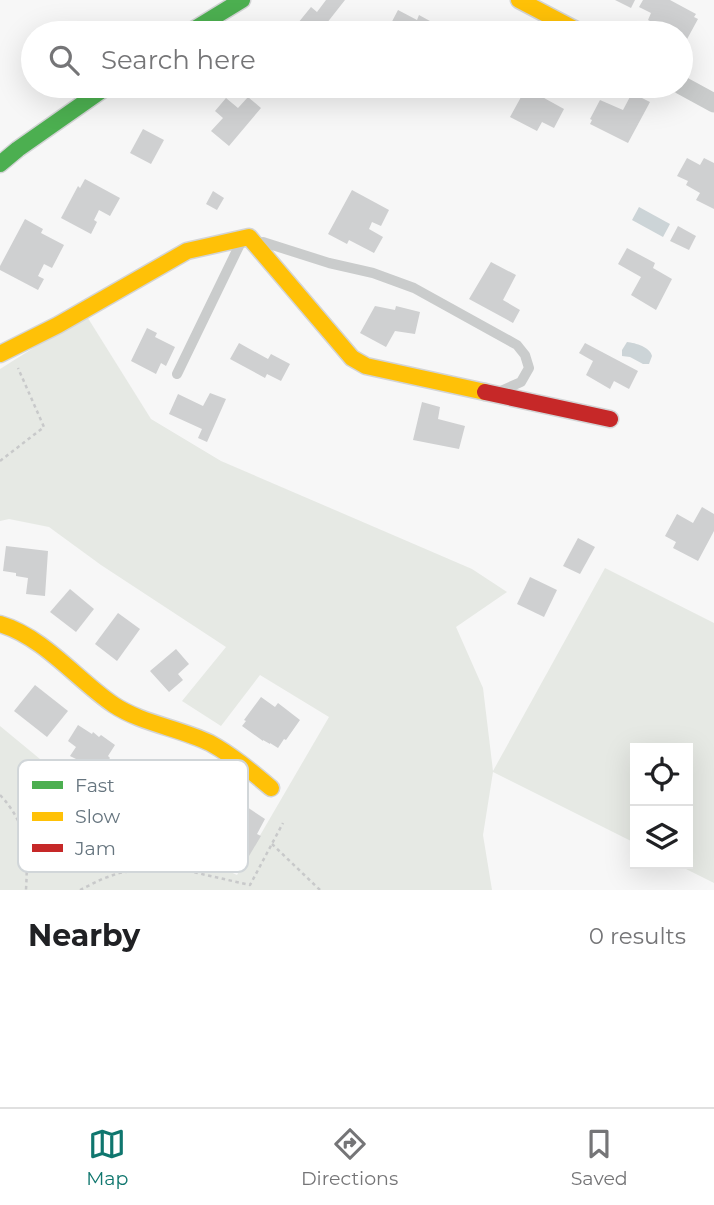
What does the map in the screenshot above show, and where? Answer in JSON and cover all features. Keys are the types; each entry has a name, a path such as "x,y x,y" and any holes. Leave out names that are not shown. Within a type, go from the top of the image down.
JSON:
{"street":[{"path":"208,21 242,0"},
{"path":"519,0 559,21"},
{"path":"693,92 714,103"},
{"path":"0,164 91,98"},
{"path":"7,356 187,251 246,237 352,358 366,366 610,419"},
{"path":"0,624 31,639 114,705 134,716 211,744 236,760"},
{"path":"248,769 271,788"}],"lane":[{"path":"177,374 246,237 329,263 373,273 414,288 517,345 525,355 529,368 521,382 496,394"}],"path":[{"path":"0,461 44,427 7,356"},
{"path":"0,795 12,808 18,822"},
{"path":"193,872 250,885 283,823"},
{"path":"272,844 320,890"},
{"path":"26,890 27,872"},
{"path":"80,890 125,872"}],"shaded area":[{"path":"639,207 670,224 663,237 632,220"},
{"path":"86,315 151,419 221,461 472,569 507,592 456,627 483,688 493,771 605,568 714,623 714,883 686,869 693,869 693,743 630,743 630,840 493,772 483,835 492,890 0,890 0,726 41,760 18,760 18,872 230,872 237,875 239,872 248,872 248,856 329,717 260,675 221,726 182,701 226,647 101,565 49,527 9,519 0,521 0,369"},
{"path":"627,342 649,350 652,356 649,364 622,356"}],"building":[{"path":"326,0 345,0 328,21 300,21 311,7 317,12"},
{"path":"615,0 635,0 631,8"},
{"path":"643,0 670,0 696,14 694,17 698,19 693,28 693,21 650,21 651,13 639,7"},
{"path":"398,10 417,20 419,15 430,21 392,21"},
{"path":"226,98 238,108 249,98 261,108 229,146 211,131 223,118 215,111"},
{"path":"520,98 544,98 564,109 554,128 542,122 537,131 510,117"},
{"path":"629,98 642,98 650,102 628,143 590,124 600,100 623,110"},
{"path":"143,129 164,140 151,164 130,153"},
{"path":"687,158 700,165 704,158 714,163 714,209 696,200 700,193 686,185 688,181 677,176"},
{"path":"85,179 120,198 110,216 99,210 91,234 61,218 78,186 80,188"},
{"path":"352,190 389,210 381,226 372,222 369,229 383,237 374,253 349,240 347,244 328,234"},
{"path":"213,191 224,198 217,210 206,204"},
{"path":"25,219 43,229 41,233 64,245 52,268 44,264 38,276 44,279 38,290 0,270"},
{"path":"678,226 696,236 689,250 670,241"},
{"path":"627,248 655,263 653,268 672,279 656,310 631,295 641,277 618,264"},
{"path":"491,262 516,275 503,300 520,310 513,323 469,299"},
{"path":"375,306 395,310 396,306 420,312 415,334 395,331 386,347 360,333"},
{"path":"147,328 157,333 155,337 175,347 166,366 161,363 156,374 131,361"},
{"path":"239,343 268,359 271,354 290,364 281,381 267,374 265,378 230,359"},
{"path":"585,343 638,371 629,389 614,381 610,389 586,375 593,361 579,353"},
{"path":"210,393 226,399 207,442 198,438 202,429 169,414 178,394 203,406"},
{"path":"422,402 440,407 438,419 465,426 459,449 413,440"},
{"path":"702,507 714,514 714,531 698,561 673,548 676,542 665,536 677,514 693,523"},
{"path":"578,538 595,547 580,574 563,566"},
{"path":"6,546 48,551 45,596 26,594 28,578 3,571"},
{"path":"530,577 557,590 544,617 517,604"},
{"path":"70,589 94,609 76,632 50,612"},
{"path":"118,613 140,629 117,661 95,644"},
{"path":"176,649 189,664 178,674 183,680 169,692 150,671"},
{"path":"35,685 68,711 47,737 14,711"},
{"path":"261,697 275,707 278,703 300,720 278,748 242,726"},
{"path":"78,725 92,734 93,732 99,737 101,735 115,745 109,760 76,760 70,756 76,747 68,741"},
{"path":"248,808 265,819 257,834 261,836 249,856"}],"traffic: fast":[{"path":"208,21 242,0"},
{"path":"0,164 91,98"}],"traffic: slow":[{"path":"519,0 559,21"},
{"path":"0,354 58,325 187,251 249,237 352,358 366,366 485,392"},
{"path":"0,624 16,630 46,649 114,705 136,716 210,743 236,760"},
{"path":"248,769 271,788"}],"traffic: jam":[{"path":"485,392 610,419"}]}
